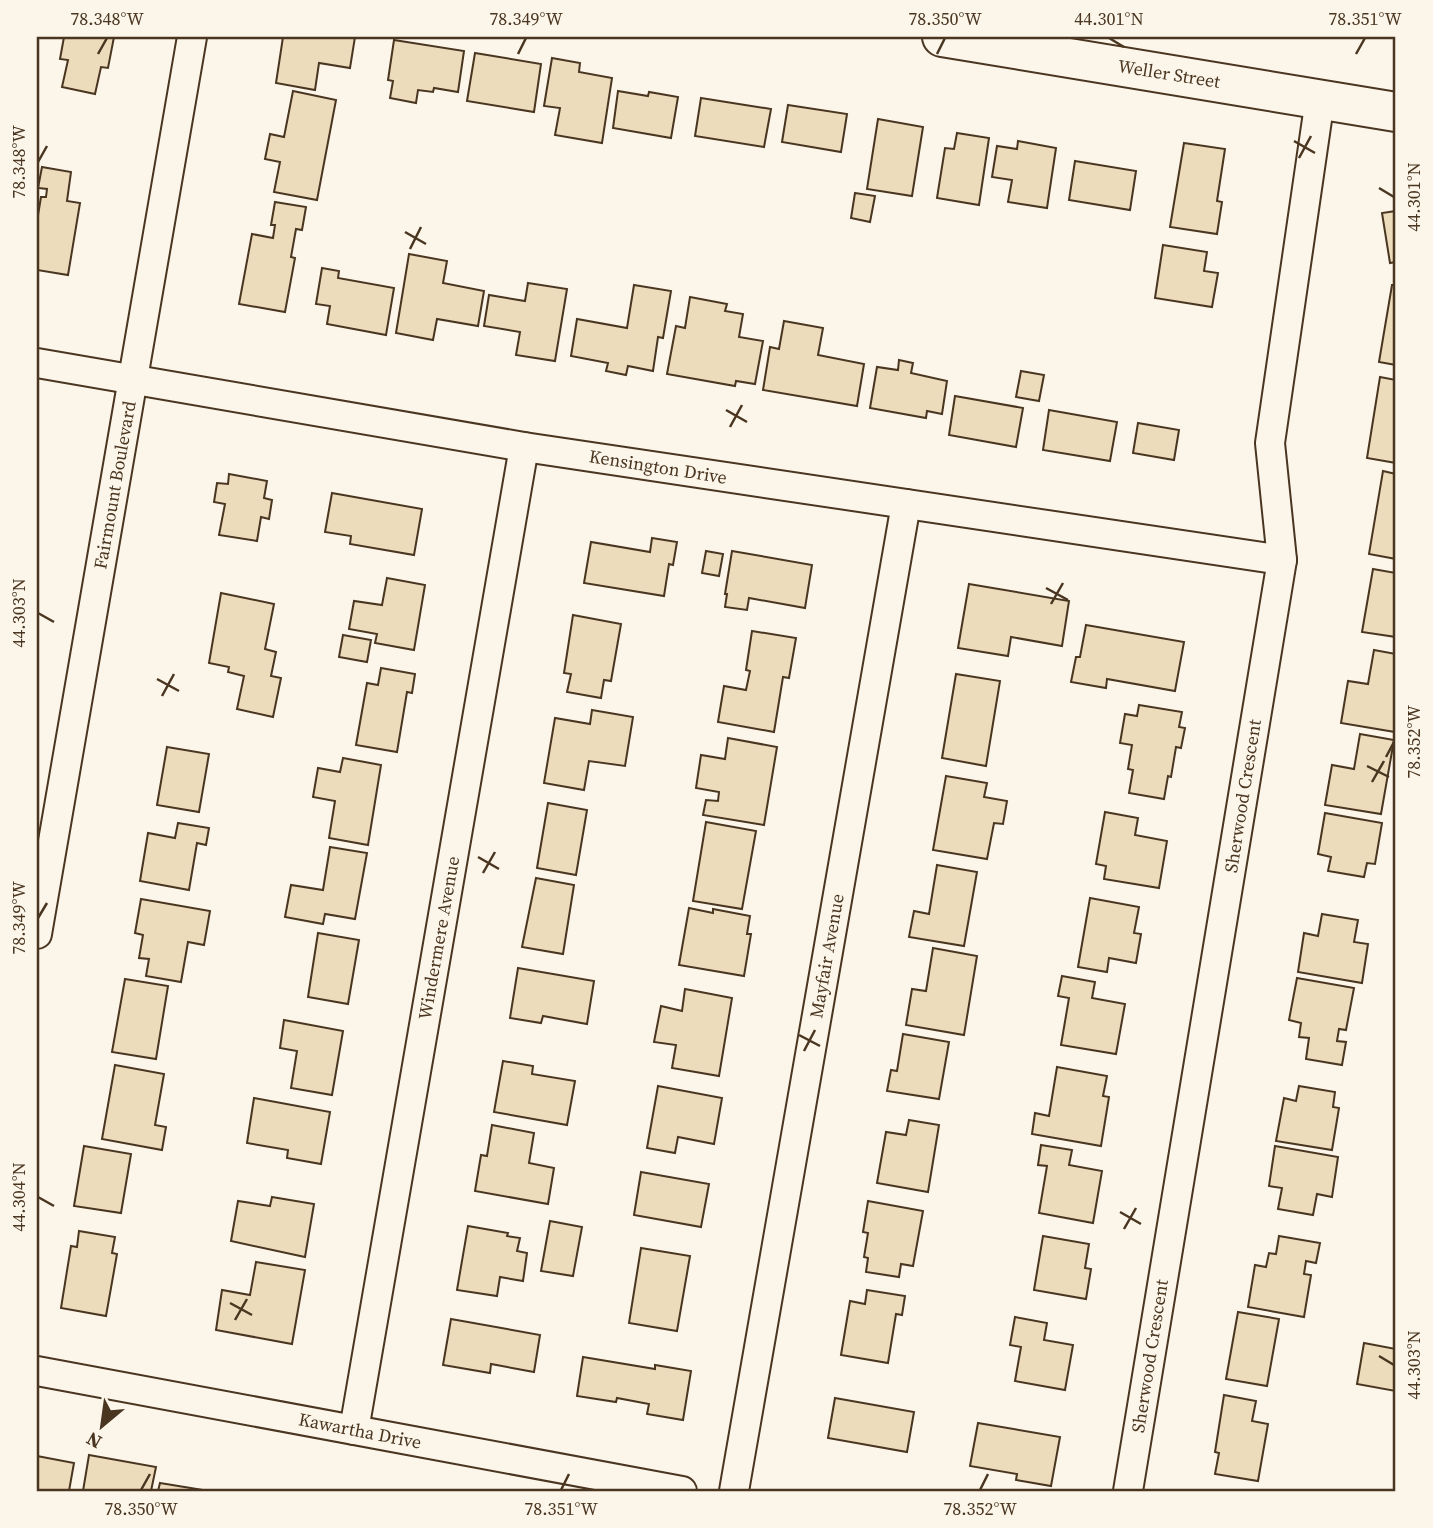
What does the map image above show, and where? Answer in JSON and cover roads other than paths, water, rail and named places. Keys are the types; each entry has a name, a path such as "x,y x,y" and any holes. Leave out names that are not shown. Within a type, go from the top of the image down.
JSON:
{"street":[{"name":"Fairmount Boulevard","path":"37,934 192,37"},
{"name":"Weller Street","path":"942,37 1396,112"},
{"name":"Sherwood Crescent","path":"1128,1491 1282,560 1270,443 1320,100"},
{"name":"Kensington Drive","path":"37,363 524,446 1282,560"},
{"name":"Windermere Avenue","path":"354,1430 524,446"},
{"name":"Mayfair Avenue","path":"734,1491 906,504"},
{"name":"Kawartha Drive","path":"37,1371 682,1491"}]}
